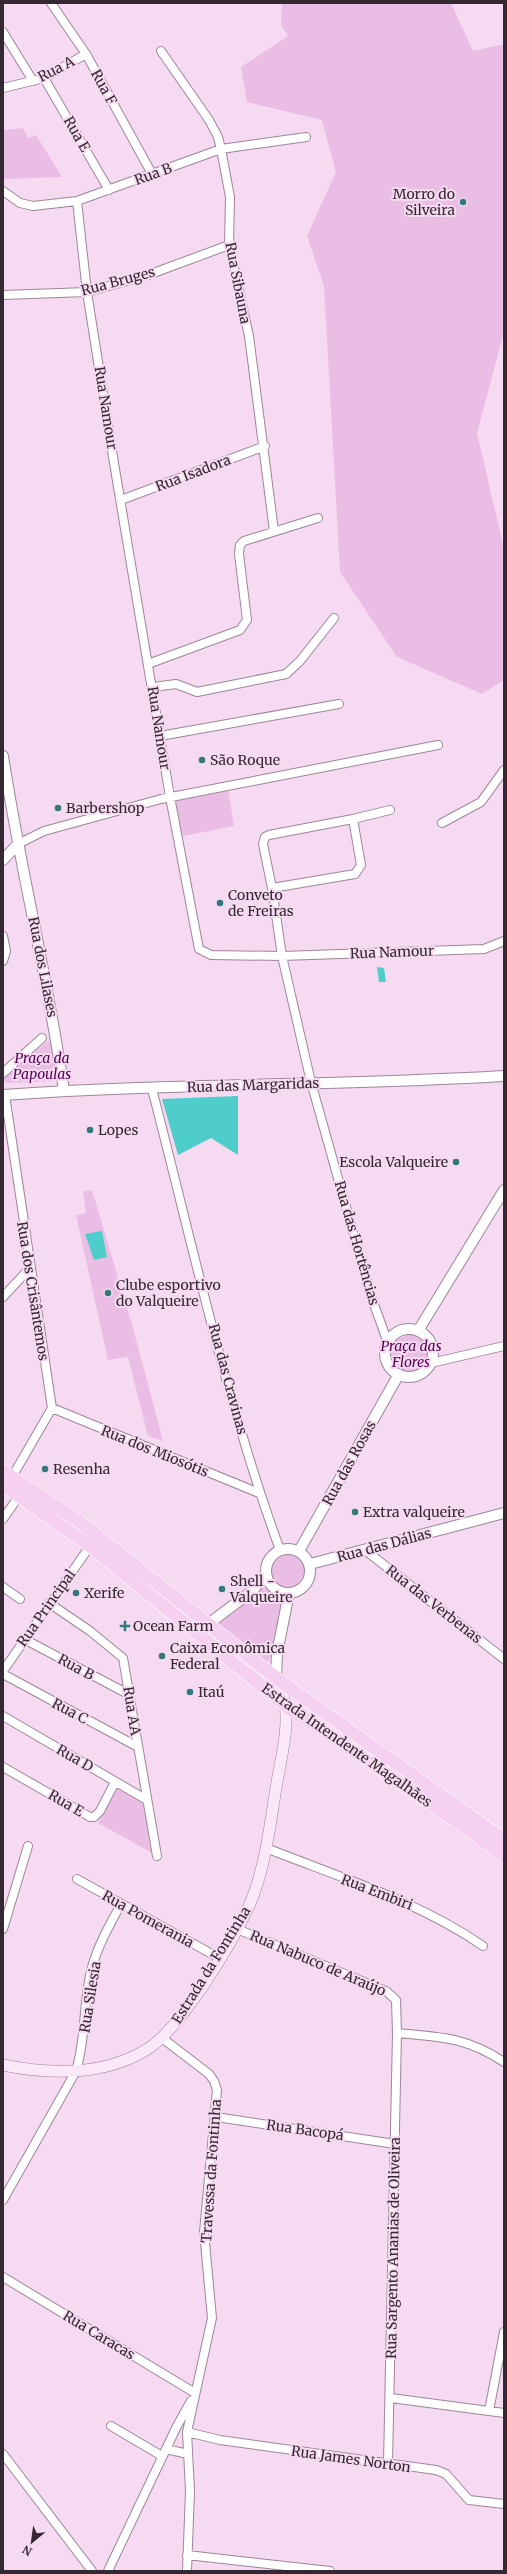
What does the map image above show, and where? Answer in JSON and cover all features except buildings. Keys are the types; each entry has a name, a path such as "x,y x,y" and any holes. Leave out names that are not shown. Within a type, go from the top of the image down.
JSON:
{"main road":[{"name":"Estrada Intendente Magalhães","path":"6,1478 19,1496 90,1546 285,1705 468,1828 504,1856"},
{"name":"Estrada Intendente Magalhães","path":"6,1478 84,1526 208,1626 276,1678 504,1840"},
{"name":"Estrada da Fontinha","path":"3,2065 48,2072 76,2071 117,2064 142,2052 162,2038 183,2014 237,1929 257,1884 266,1848 282,1752 285,1705 276,1678"}],"street":[{"name":"Rua F","path":"52,3 86,54 152,174"},
{"path":"3,32 33,81"},
{"name":"Rua Sibauna","path":"161,51 209,120 222,149 230,197 229,245 249,336 265,446 274,531"},
{"name":"Rua A","path":"3,88 44,78 86,54"},
{"name":"Rua E","path":"44,78 109,190"},
{"name":"Rua B","path":"3,191 20,203 32,206 77,201 222,149 306,137"},
{"name":"Rua Namour","path":"77,201 87,292 170,797 196,943 199,949 211,955 282,956 484,949 504,941"},
{"name":"Rua Bruges","path":"3,295 87,292 148,275 229,245"},
{"name":"Rua Isadora","path":"121,500 265,446"},
{"path":"148,664 234,634 245,625 247,620 239,554 240,545 244,541 318,518"},
{"path":"153,687 176,684 197,692 286,674 300,661 334,618"},
{"path":"160,736 339,704"},
{"path":"3,860 18,844 44,831 170,797 438,745"},
{"name":"Rua dos Lilases","path":"3,756 18,844 55,1026 64,1091"},
{"path":"442,823 481,802 504,770"},
{"path":"272,888 355,874 361,866 353,819 390,810"},
{"name":"Rua das Hortências","path":"353,819 272,834 265,837 263,844 272,888 282,956 311,1082 371,1296 388,1342"},
{"path":"3,936 6,951 3,961"},
{"path":"4,1070 42,1038"},
{"name":"Rua das Margaridas","path":"4,1095 64,1091 152,1089 311,1082 417,1081 504,1076"},
{"name":"Rua das Cravinas","path":"152,1089 259,1492 280,1550"},
{"name":"Rua dos Crisântemos","path":"4,1095 29,1269 52,1408"},
{"path":"418,1331 504,1190"},
{"path":"3,1297 29,1269"},
{"path":"400,1331 418,1331 430,1341 433,1356 431,1363 425,1371 417,1376 408,1377 393,1370 386,1357 388,1342 400,1331"},
{"path":"431,1363 504,1346"},
{"name":"Rua das Rosas","path":"299,1551 399,1374"},
{"path":"6,1478 52,1408"},
{"name":"Rua dos Miosótis","path":"52,1408 259,1492"},
{"path":"3,1519 19,1496"},
{"name":"Rua das Dálias","path":"310,1564 504,1513"},
{"name":"Rua Principal","path":"3,1673 24,1639 90,1546"},
{"path":"206,1642 208,1626 252,1590 266,1574 270,1557 286,1548 299,1551 310,1564 310,1576 305,1586 289,1593 277,1590 266,1574"},
{"name":"Rua das Verbenas","path":"365,1550 504,1659"},
{"path":"3,1587 20,1599"},
{"path":"276,1678 277,1653 289,1593"},
{"name":"Rua AA","path":"49,1603 119,1652 123,1658 157,1856"},
{"name":"Rua B","path":"24,1639 128,1694"},
{"name":"Rua C","path":"3,1673 138,1747"},
{"name":"Rua D","path":"3,1716 147,1800"},
{"name":"Rua E","path":"3,1767 90,1817 94,1817 100,1811 115,1782"},
{"path":"3,1929 28,1846"},
{"name":"Rua Embiri","path":"266,1848 409,1904 458,1928 483,1946"},
{"name":"Rua Pomerania","path":"77,1879 219,1958"},
{"name":"Rua Silesia","path":"3,2200 76,2071 81,2054 91,1971 103,1939 121,1904"},
{"name":"Rua Nabuco de Araújo","path":"237,1929 389,1993 395,1997 397,2004 397,2033"},
{"path":"397,2033 461,2039 473,2044 504,2062"},
{"name":"Rua Sargento Ananias de Oliveira","path":"388,2464 391,2398 397,2033"},
{"name":"Travessa da Fontinha","path":"162,2038 199,2065 214,2081 217,2090 216,2117 204,2232 212,2318 211,2332 186,2432 190,2491 187,2555 188,2571"},
{"name":"Rua Bacopá","path":"216,2117 394,2144"},
{"name":"Rua Caracas","path":"3,2277 195,2396"},
{"path":"490,2411 504,2332"},
{"name":"Travessa da Fontinha","path":"108,2571 164,2452 189,2404 195,2396"},
{"path":"391,2398 504,2413"},
{"path":"110,2426 164,2452 188,2454"},
{"name":"Rua James Norton","path":"186,2432 228,2442 442,2472 470,2500 504,2504"},
{"path":"3,2454 92,2571"},
{"path":"187,2555 330,2571"}],"green space":[{"path":"282,3 451,3 473,51 504,44 504,332 477,433 504,549 504,680 482,694 397,657 340,572 324,286 307,236 336,172 322,120 247,102 241,67 288,36 281,25"},
{"path":"23,128 28,138 36,135 62,177 3,179 3,130"},
{"path":"228,789 234,826 178,837 173,792 182,790 179,798"},
{"name":"Praça da Papoulas","path":"48,1041 53,1042 57,1063 57,1073 55,1078 51,1081 6,1083 3,1079"},
{"name":"Clube esportivo do Valqueire","path":"92,1190 131,1321 163,1441 148,1436 128,1357 108,1360 76,1215 86,1213 83,1192"},
{"name":"Praça das Flores","path":"418,1333 426,1341 430,1350 428,1364 423,1370 417,1373 409,1374 396,1370 391,1365 392,1342 409,1334"},
{"path":"286,1554 301,1559 306,1570 298,1585 288,1592 268,1663 215,1626 260,1589 274,1562"},
{"path":"118,1787 145,1802 154,1854 98,1823"}],"shaded area":[{"path":"377,967 384,968 386,982 379,982"},
{"path":"238,1096 238,1155 211,1138 178,1155 162,1099"},
{"path":"102,1231 107,1257 94,1260 85,1234"}],"place":[{"name":"Morro do Silveira","path":"463,202"},
{"name":"São Roque","path":"202,760"},
{"name":"Barbershop","path":"58,808"},
{"name":"Conveto de Freiras","path":"220,903"},
{"name":"Lopes","path":"90,1130"},
{"name":"Escola Valqueire","path":"456,1162"},
{"name":"Clube esportivo do Valqueire","path":"108,1293"},
{"name":"Resenha","path":"45,1469"},
{"name":"Extra valqueire","path":"355,1512"},
{"name":"Shell - Valqueire","path":"222,1589"},
{"name":"Xerife","path":"76,1593"},
{"name":"Ocean Farm","path":"125,1626"},
{"name":"Caixa Econômica Federal","path":"162,1656"},
{"name":"Itaú","path":"190,1692"}]}
